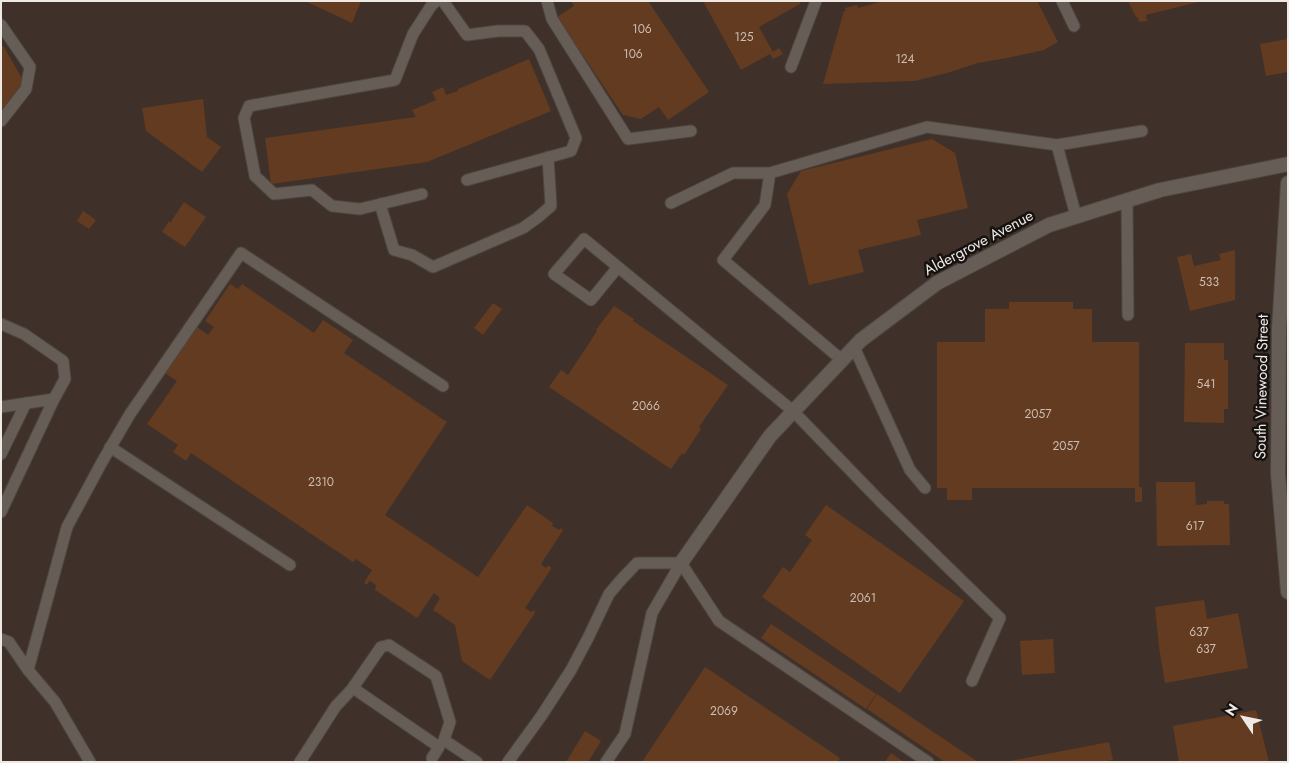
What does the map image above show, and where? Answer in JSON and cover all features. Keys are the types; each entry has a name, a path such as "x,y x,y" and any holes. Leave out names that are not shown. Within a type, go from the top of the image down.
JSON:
{"street":[{"name":"Aldergrove Avenue","path":"682,563 770,436 861,340 937,283 1049,225 1160,190 1288,164"},
{"name":"South Vinewood Street","path":"1288,183 1283,390 1278,474 1286,541 1288,592"}],"lane":[{"path":"422,194 360,209 332,206 312,190 274,194 255,176 244,118 249,106 395,80 413,34 436,1"},
{"path":"442,1 467,35 498,31 525,31 539,49 576,138 571,151 467,180"},
{"path":"547,1 552,19 628,139 691,131"},
{"path":"791,67 816,1"},
{"path":"1062,1 1074,26"},
{"path":"1,25 30,67 26,89 1,121"},
{"path":"671,203 733,173 770,173 927,128 1056,145 1142,131"},
{"path":"1056,145 1076,216"},
{"path":"380,204 394,250 412,255 433,266 523,228 551,206 548,157"},
{"path":"770,173 765,205 723,260 842,360"},
{"path":"1127,200 1128,316"},
{"path":"618,267 591,300 554,274 584,239 793,411 880,501 1000,618 972,681"},
{"path":"28,670 68,527 110,447 130,414 241,253 443,386"},
{"path":"1,324 24,334 63,361 65,379 1,512"},
{"path":"854,347 910,470 925,488"},
{"path":"1,407 54,399"},
{"path":"1,454 26,403"},
{"path":"110,447 290,565"},
{"path":"508,762 571,670 609,594 614,588 637,563 682,563"},
{"path":"606,762 624,734 652,612 682,563"},
{"path":"682,563 719,621 928,762"},
{"path":"1,639 9,642 28,670 55,702 90,762"},
{"path":"300,762 336,706 352,689 381,647 389,645 436,676 450,722 433,760"},
{"path":"352,689 441,744 477,762"}],"shaded area":[{"path":"1,1 1288,1 1288,762 1,762"}],"building":[{"path":"305,1 361,1 352,23"},
{"path":"571,1 648,1 709,92 668,120 659,107 641,119 623,115 557,17 574,6"},
{"path":"703,1 801,1 800,4 759,27 773,52 779,48 783,54 773,59 770,54 741,70"},
{"path":"883,1 1037,1 1058,42 1044,50 978,63 915,81 823,84 844,11 846,11 845,8 857,5 858,8"},
{"path":"1128,1 1198,2 1146,15 1147,21 1139,22"},
{"path":"1288,39 1288,72 1266,76 1260,44"},
{"path":"1,45 24,82 1,111"},
{"path":"529,59 551,111 427,162 271,184 265,138 416,117 412,110 436,100 432,92 443,87 446,95 458,91 458,89"},
{"path":"203,99 207,137 221,147 202,172 146,131 142,108"},
{"path":"932,139 955,153 968,208 917,220 921,235 858,250 864,272 809,285 787,194 801,171"},
{"path":"184,202 206,217 185,247 162,232"},
{"path":"83,211 96,220 89,229 77,221"},
{"path":"1235,250 1235,300 1190,311 1177,257 1191,254 1194,266 1221,260 1219,254"},
{"path":"230,284 238,289 242,284 314,333 323,320 353,340 344,353 447,422 385,515 478,577 527,505 553,523 552,526 563,530 541,564 546,568 550,566 551,569 525,608 531,612 534,610 535,613 490,680 462,661 455,625 433,610 440,598 434,593 417,618 375,590 376,585 370,581 365,584 372,570 356,559 353,562 191,453 186,461 173,452 178,445 147,424 177,381 165,373 197,327 208,335 214,327 205,321"},
{"path":"1009,302 1073,302 1073,309 1092,309 1092,342 1139,342 1139,487 1142,487 1142,502 1135,502 1135,488 972,488 972,500 947,500 947,488 937,488 937,342 985,342 985,309 1009,309"},
{"path":"493,303 502,309 483,335 474,328"},
{"path":"614,306 634,319 633,321 728,385 699,427 701,429 684,455 682,453 671,469 549,387 561,370 568,375 596,330"},
{"path":"1185,343 1224,343 1224,360 1228,360 1228,409 1224,409 1224,423 1184,422"},
{"path":"1156,482 1195,482 1196,505 1207,504 1207,501 1224,501 1224,504 1229,504 1230,545 1157,546"},
{"path":"826,505 964,601 900,693 762,597 783,567 790,572 812,540 805,535"},
{"path":"1204,600 1207,619 1238,613 1248,668 1165,683 1155,607"},
{"path":"771,624 876,694 866,709 761,638"},
{"path":"1053,639 1055,673 1022,675 1020,641"},
{"path":"705,667 840,758 838,762 642,762"},
{"path":"877,694 978,762 945,762 867,709"},
{"path":"1256,710 1269,762 1179,762 1173,726"},
{"path":"585,731 601,741 588,762 566,762"},
{"path":"1109,742 1113,760 1102,762 1010,762 1010,761"},
{"path":"891,753 904,762 885,762"}]}
